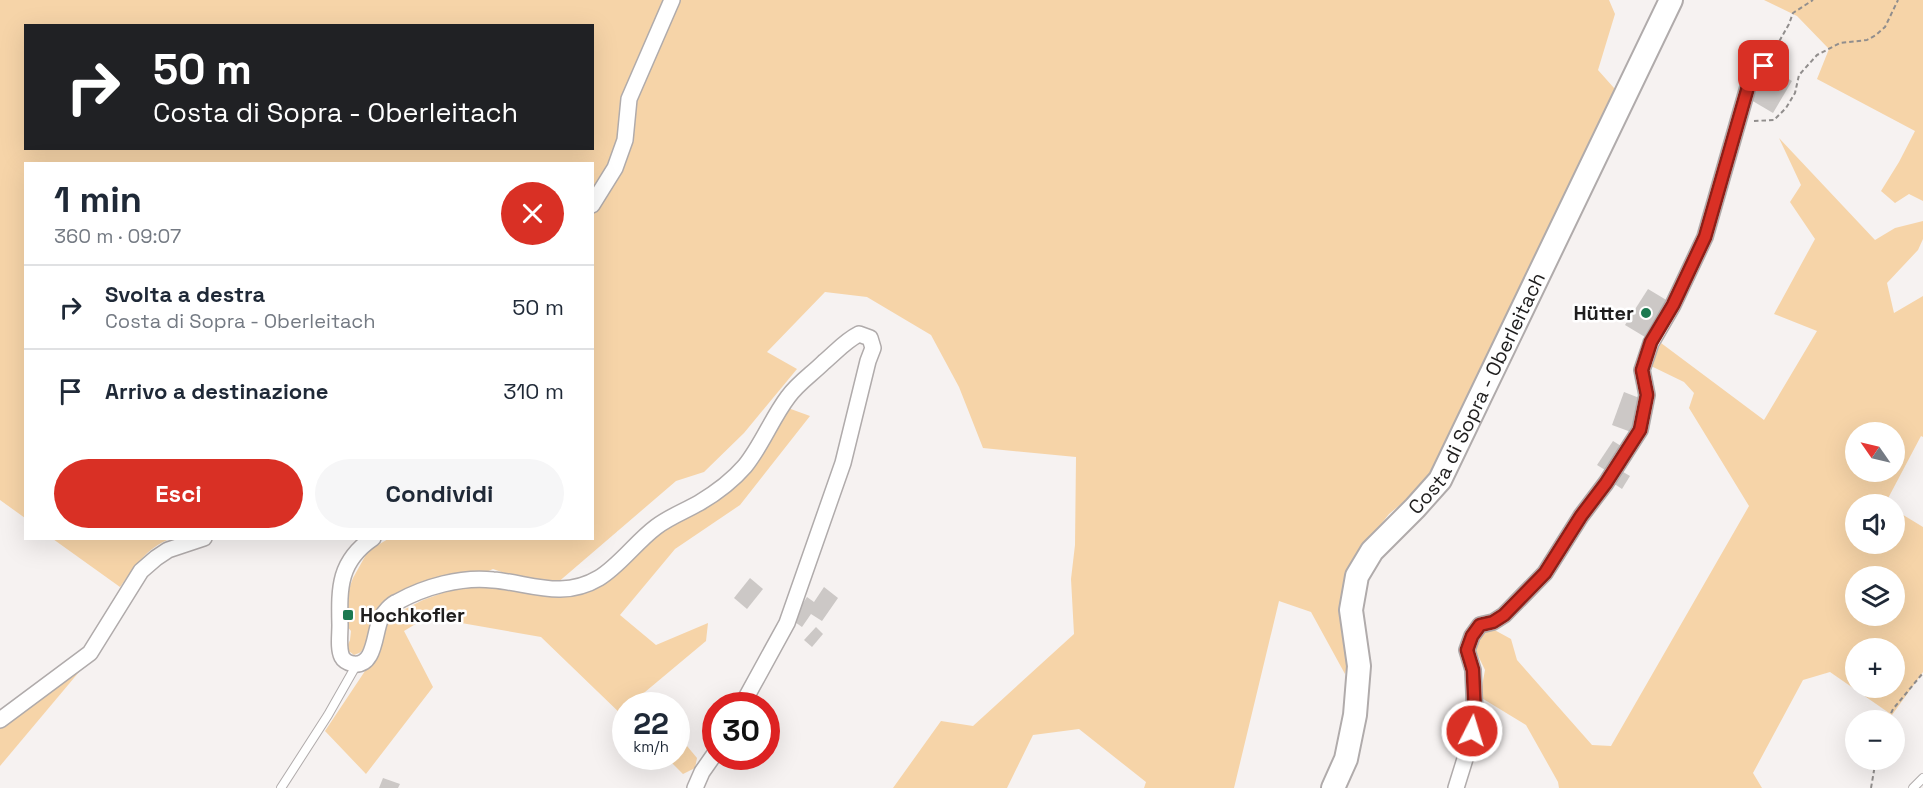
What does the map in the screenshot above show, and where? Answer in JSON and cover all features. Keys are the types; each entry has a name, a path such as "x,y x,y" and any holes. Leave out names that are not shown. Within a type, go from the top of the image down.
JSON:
{"main road":[{"name":"Costa di Sopra - Oberleitach","path":"1334,788 1346,759 1355,715 1359,666 1351,610 1356,576 1372,550 1440,480 1671,0"}],"street":[{"path":"594,202 615,168 625,141 629,99 672,0"},
{"path":"1456,788 1469,746 1475,716 1473,670 1467,650 1472,636 1480,625 1493,622 1504,615 1545,573 1640,430 1647,395 1642,370 1651,342 1673,305 1705,237 1748,87 1764,66"},
{"path":"370,540 360,548 347,564 339,597 342,658 357,664 367,660 381,618 394,603 418,592 440,585 492,579 549,590 575,589 599,578 638,540 658,525 725,486 745,465 788,396 849,339 859,334 870,338 873,348 843,463 787,624 749,692"},
{"path":"0,720 90,653 141,571 168,544 192,540"},
{"path":"695,788 703,770"}],"lane":[{"path":"281,788 328,715 357,664"},
{"path":"1914,788 1923,778"}],"path":[{"path":"1764,66 1778,45 1792,13 1813,0"},
{"path":"1739,119 1759,122 1774,120 1786,108 1795,93 1799,75 1817,55 1840,44 1867,40 1876,35 1884,27 1898,0"},
{"path":"1893,710 1923,673"},
{"path":"1871,788 1874,770"}],"shaded area":[{"path":"0,0 1609,0 1615,14 1598,70 1614,88 1615,94 1424,485 1389,514 1351,562 1344,588 1341,629 1347,666 1345,674 1311,612 1279,601 1234,788 1144,788 1146,782 1079,729 1033,735 1007,788 893,788 941,721 973,726 1074,634 1071,579 1075,545 1076,457 983,448 959,387 931,335 867,297 825,292 767,352 797,369 744,433 704,472 676,481 556,584 521,579 493,569 484,573 448,579 372,620 367,641 359,653 354,655 346,649 351,631 346,625 346,597 353,578 368,551 386,540 594,540 594,162 24,162 24,517 0,500"},
{"path":"1764,0 1923,0 1923,201 1909,194 1895,203 1881,191 1915,131 1817,79 1829,49 1797,16"},
{"path":"1779,138 1875,240 1895,228 1923,221 1923,239 1918,250 1887,283 1894,313 1923,296 1923,437 1921,436 1905,466 1905,422 1845,422 1845,482 1897,482 1890,494 1845,494 1845,554 1905,554 1905,516 1923,527 1923,672 1905,697 1905,638 1845,638 1845,682 1830,672 1803,680 1753,773 1762,788 1559,788 1558,782 1526,725 1480,697 1485,670 1473,645 1479,634 1489,627 1511,639 1517,660 1592,745 1611,746 1749,506 1689,408 1694,393 1684,382 1651,366 1661,343 1764,420 1817,331 1774,314 1815,239 1790,202 1801,185"},
{"path":"788,408 810,416 740,505 675,549 620,615 656,645 708,623 706,641 645,692 612,692 612,705 541,637 427,617 404,631 433,687 366,774 325,731 373,659 387,618 423,600 459,587 483,583 550,596 642,547 666,529 720,496"},
{"path":"54,540 168,540 154,547 136,565 120,587"},
{"path":"84,666 0,766 0,723"},
{"path":"1867,698 1904,698 1896,710 1885,710"},
{"path":"690,750 697,758 695,768 683,774 679,770 690,770"}],"building":[{"path":"1770,68 1792,81 1773,113 1751,100"},
{"name":"Hütter","path":"1648,289 1668,301 1645,337 1625,325"},
{"path":"1624,392 1642,399 1631,432 1612,425"},
{"path":"1613,441 1626,449 1610,473 1597,465"},
{"path":"1618,469 1630,476 1622,489 1610,481"},
{"path":"750,578 763,589 747,609 734,598"},
{"path":"824,587 838,598 822,621 811,614 802,627 792,620 807,597 814,602"},
{"path":"816,627 823,634 812,647 804,640"},
{"path":"383,778 400,784 398,788 379,788"}],"place":[{"name":"Hütter","path":"1646,313"},
{"name":"Hochkofler","path":"348,615"}],"route":[{"path":"1472,731 1475,696 1473,670 1467,650 1472,636 1480,625 1493,622 1504,615 1545,573 1640,430 1647,395 1642,370 1651,342 1673,305 1705,237 1748,87 1764,66"}]}
